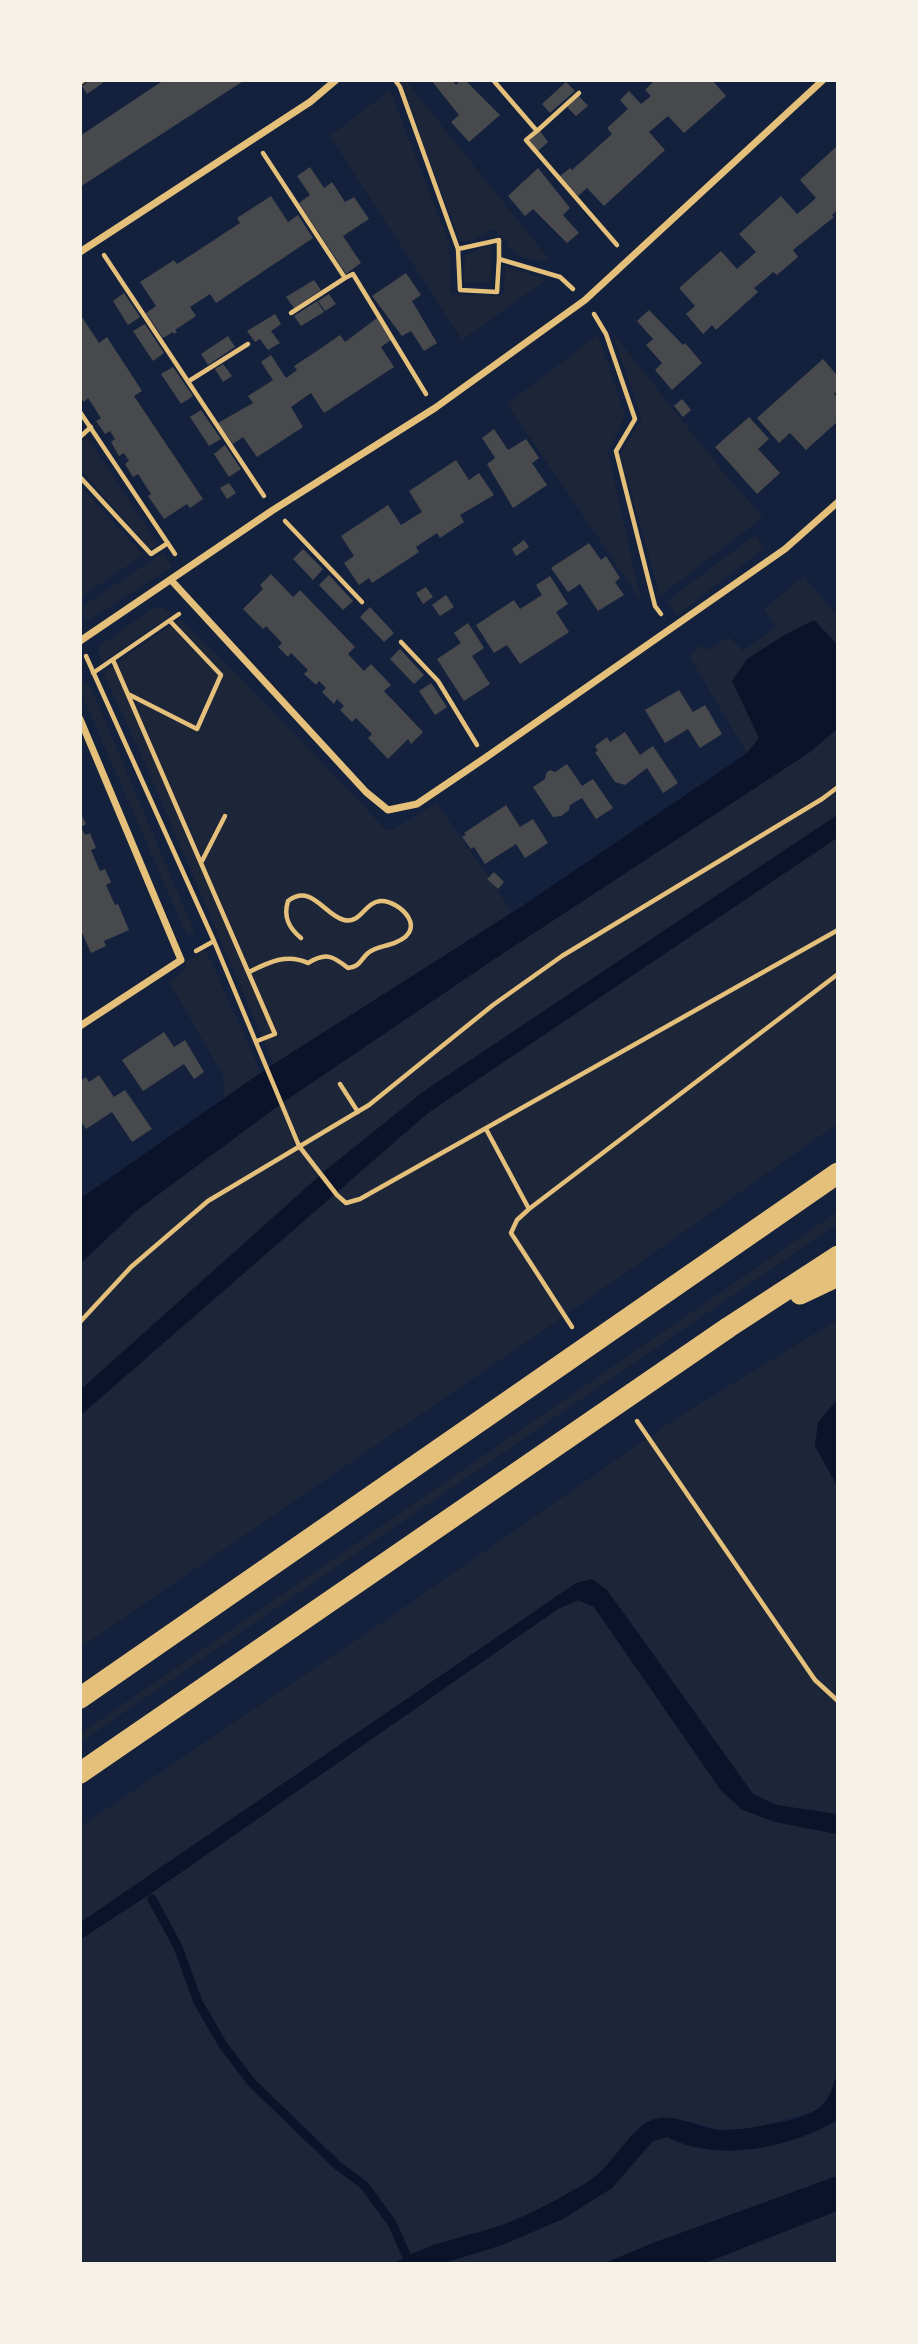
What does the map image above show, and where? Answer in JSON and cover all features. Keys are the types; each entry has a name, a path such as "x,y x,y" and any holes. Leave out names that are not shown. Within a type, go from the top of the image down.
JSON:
{"highway":[{"path":"80,1698 838,1173"},
{"path":"80,1773 729,1327 838,1256"},
{"path":"729,1327 838,1276"}],"street":[{"path":"80,252 310,102 336,80"},
{"path":"80,644 273,509 435,408 585,300 823,80"},
{"path":"172,580 366,792 388,810 417,804 485,758 785,549 838,502"},
{"path":"80,719 181,960 80,1026"}],"path":[{"path":"395,80 400,87 458,249 460,290 497,292 499,240 458,249"},
{"path":"493,80 537,131"},
{"path":"579,93 526,141 629,259"},
{"path":"253,138 345,278"},
{"path":"94,242 273,509 362,602"},
{"path":"499,259 560,277 585,300 606,334 635,419 617,451 654,606 672,628"},
{"path":"291,313 353,274 435,408"},
{"path":"189,381 248,344"},
{"path":"80,412 186,570"},
{"path":"80,437 91,427"},
{"path":"80,477 151,554 168,543"},
{"path":"93,673 194,604"},
{"path":"129,695 197,729 221,675 170,621"},
{"path":"401,642 438,681 485,758"},
{"path":"80,644 257,1041 299,1146 346,1203 360,1199 838,930"},
{"path":"113,660 275,1034 257,1041"},
{"path":"80,1322 131,1267 208,1201 358,1112 493,1006 562,956 838,787"},
{"path":"201,862 225,816"},
{"path":"248,972 284,958 297,958 309,963 325,955 335,957 348,968 353,967 359,965 372,950 406,939 411,933 412,925 395,905 387,902 374,903 362,915 350,921 340,920 312,897 298,896 286,906 287,920 294,933 301,938"},
{"path":"520,1250 511,1233 517,1220 529,1209 838,974"},
{"path":"340,1084 358,1112"},
{"path":"486,1129 529,1209"},
{"path":"694,1505 815,1681 838,1701"}],"shaded area":[{"path":"405,80 549,259 546,262 521,257 508,248 508,243 494,229 471,241 460,242 401,82"},
{"path":"390,90 449,243 451,294 499,296 504,293 505,266 546,280 462,340 330,136"},
{"path":"492,243 491,282 464,282 465,255"},
{"path":"612,332 720,468 763,517 660,596 620,454 642,418"},
{"path":"598,335 625,416 608,452 641,601 507,404"},
{"path":"87,437 158,545 151,550 81,470 81,443"},
{"path":"80,486 143,555 81,597 80,597"},
{"path":"755,535 765,548 677,615 667,601"},
{"path":"163,553 172,567 86,622 81,607"},
{"path":"804,576 837,616 837,644 814,620 759,738 747,753 689,656 701,645 708,650 729,637 743,651 776,627 764,609"},
{"path":"153,608 163,608 173,614 101,663 98,647"},
{"path":"180,619 247,684 385,829 392,830 437,803 512,912 274,1065 142,756 103,673"},
{"path":"814,620 837,644 837,729 810,752 499,956 282,1103 136,1211 81,1263 81,1198 272,1065 521,907 747,753 759,738 732,681 747,659"},
{"path":"82,683 89,683 195,933 187,936 81,692"},
{"path":"837,729 837,1124 544,1330 81,1647 81,1263 136,1211 282,1103 499,956 810,752"},
{"path":"837,815 837,838 428,1113 81,1415 80,1390 327,1169 424,1091"},
{"path":"206,950 261,1073 224,1098 223,1075 169,982 186,969 186,961"},
{"path":"837,1212 837,1224 81,1742 81,1733"},
{"path":"837,1320 837,1814 776,1805 753,1794 625,1614 592,1579 576,1583 81,1922 81,1826 393,1615 675,1419"},
{"path":"837,1400 837,1486 815,1446 818,1422"},
{"path":"592,1579 607,1590 753,1794 776,1805 837,1814 837,1834 775,1822 741,1809 720,1789 594,1607 578,1600 558,1609 150,1894 81,1939 81,1922 576,1583"},
{"path":"578,1600 594,1607 720,1789 741,1809 775,1822 837,1834 837,2074 827,2100 815,2111 757,2127 726,2131 686,2121 644,2122 603,2172 569,2194 512,2221 433,2245 395,2263 81,2264 81,1939 150,1894 558,1609"},
{"path":"837,2074 837,2120 818,2130 776,2145 754,2149 708,2149 667,2137 653,2141 612,2188 563,2219 502,2245 443,2263 395,2263 435,2245 505,2224 586,2183 605,2167 638,2129 655,2119 669,2118 722,2130 780,2122 820,2107 830,2094"},
{"path":"837,2120 837,2176 605,2263 443,2264 502,2245 563,2219 612,2188 653,2141 668,2137 708,2150 754,2149 799,2138"},
{"path":"837,2176 837,2211 705,2263 605,2263 653,2243"},
{"path":"837,2211 837,2263 705,2263"}],"building":[{"path":"90,80 107,80 87,94 82,86"},
{"path":"164,80 245,80 80,187 80,136"},
{"path":"431,80 452,80 456,85 465,80 500,115 469,142 451,122 459,115"},
{"path":"655,80 712,80 726,96 684,133 668,116 649,132 665,150 604,206 587,188 578,196 560,176 570,168 572,170 612,134 607,128 628,109 620,100 629,91 641,104 651,96 645,90"},
{"path":"566,82 575,91 550,113 542,104"},
{"path":"579,96 588,106 576,116 567,107"},
{"path":"540,131 548,142 538,151 529,141"},
{"path":"837,146 837,210 832,215 834,217 793,250 798,257 777,275 773,272 754,288 758,292 716,330 712,325 703,334 686,314 695,306 679,288 721,251 737,269 756,252 739,234 781,196 797,214 816,198 800,180"},
{"path":"310,167 324,188 332,182 345,202 354,197 369,219 343,236 361,263 346,274 299,203 310,195 297,176"},
{"path":"538,168 570,208 563,215 579,233 567,243 533,209 525,216 508,196"},
{"path":"271,196 288,222 298,215 313,238 216,303 210,294 190,307 196,316 175,330 177,332 174,334 173,332 163,338 146,313 156,306 140,282 174,260 177,264 240,223 237,218"},
{"path":"406,273 421,295 412,301 437,343 424,351 411,331 402,336 372,296"},
{"path":"314,280 321,290 294,308 286,297"},
{"path":"124,293 140,317 128,325 113,301"},
{"path":"329,294 336,304 325,311 318,301"},
{"path":"317,301 324,312 301,326 294,316"},
{"path":"649,310 683,345 685,343 702,363 672,390 655,370 662,363 646,345 653,339 637,321"},
{"path":"80,314 99,343 107,337 142,391 134,396 203,499 190,508 187,504 164,519 148,496 151,494 138,474 133,477 125,464 129,461 124,453 119,456 111,442 115,439 110,431 105,434 96,421 101,418 88,398 84,402 80,397"},
{"path":"275,314 281,324 271,331 280,343 268,350 260,339 255,342 247,331"},
{"path":"377,318 391,340 381,347 394,367 324,413 311,393 291,407 303,427 257,457 243,437 233,444 218,423 253,403 248,396 273,380 261,362 271,355 286,378 297,370 294,366 340,335 345,342"},
{"path":"145,324 164,353 153,361 133,331"},
{"path":"228,336 235,347 208,365 201,354"},
{"path":"823,359 837,375 837,391 834,394 837,397 837,422 806,450 790,433 779,443 757,418"},
{"path":"223,364 232,376 223,382 215,369"},
{"path":"173,367 193,396 181,404 161,374"},
{"path":"682,399 691,410 683,417 674,406"},
{"path":"201,410 221,439 209,446 190,417"},
{"path":"749,417 769,439 758,449 780,473 757,494 715,447"},
{"path":"494,429 508,450 526,439 539,458 532,463 547,485 513,508 487,464 495,458 482,438"},
{"path":"225,445 241,469 229,477 214,454"},
{"path":"456,460 469,480 479,473 494,495 460,515 464,522 440,538 437,533 416,547 419,552 372,583 369,578 359,585 344,563 354,556 341,536 388,505 401,525 422,512 409,491"},
{"path":"229,483 236,493 227,499 220,488"},
{"path":"524,540 529,547 516,556 512,549"},
{"path":"589,543 601,560 606,556 620,578 615,582 624,595 598,611 580,584 568,592 551,568"},
{"path":"303,549 323,569 313,580 293,559"},
{"path":"271,574 293,597 300,590 355,647 348,654 364,671 371,664 391,685 384,691 423,732 411,744 408,739 388,759 368,738 372,734 356,718 352,722 340,710 344,706 337,699 334,704 322,692 326,688 319,681 316,685 304,674 308,670 291,653 288,657 278,647 282,643 266,626 263,629 243,609 263,589 260,585"},
{"path":"329,575 353,601 343,610 319,585"},
{"path":"550,576 568,604 556,612 569,632 520,664 507,645 494,653 476,625 514,600 520,609 542,595 536,585"},
{"path":"426,587 433,597 423,604 416,593"},
{"path":"446,595 454,607 440,616 432,605"},
{"path":"370,607 394,633 384,642 360,617"},
{"path":"468,623 484,648 472,656 490,684 464,701 437,659 461,643 454,633"},
{"path":"400,649 424,675 414,684 390,659"},
{"path":"431,683 447,707 435,715 419,691"},
{"path":"679,690 693,712 705,705 722,734 700,748 688,729 665,743 645,710"},
{"path":"625,732 640,755 653,746 678,783 663,793 647,768 625,785 615,782 595,752 598,751 595,746 607,737 610,742"},
{"path":"567,764 582,786 593,779 613,808 596,819 582,798 570,805 569,810 561,816 553,817 533,787 545,779 550,770 555,772"},
{"path":"506,805 520,827 533,819 548,843 525,858 516,844 485,864 474,847 471,849 462,837"},
{"path":"80,812 86,824 81,827 85,835 90,833 96,848 91,850 100,871 105,869 111,882 106,885 129,930 104,941 106,946 91,953 80,928"},
{"path":"494,872 504,882 498,889 487,879"},
{"path":"164,1032 174,1047 185,1040 204,1072 194,1079 184,1064 143,1091 122,1060"},
{"path":"99,1075 114,1097 125,1090 152,1129 132,1142 112,1112 86,1129 80,1120 80,1081 86,1077 89,1082"}],"waterway":[{"path":"152,1899 178,1947 198,2002 223,2045 252,2083 337,2165 364,2185 392,2223 408,2259"}]}
